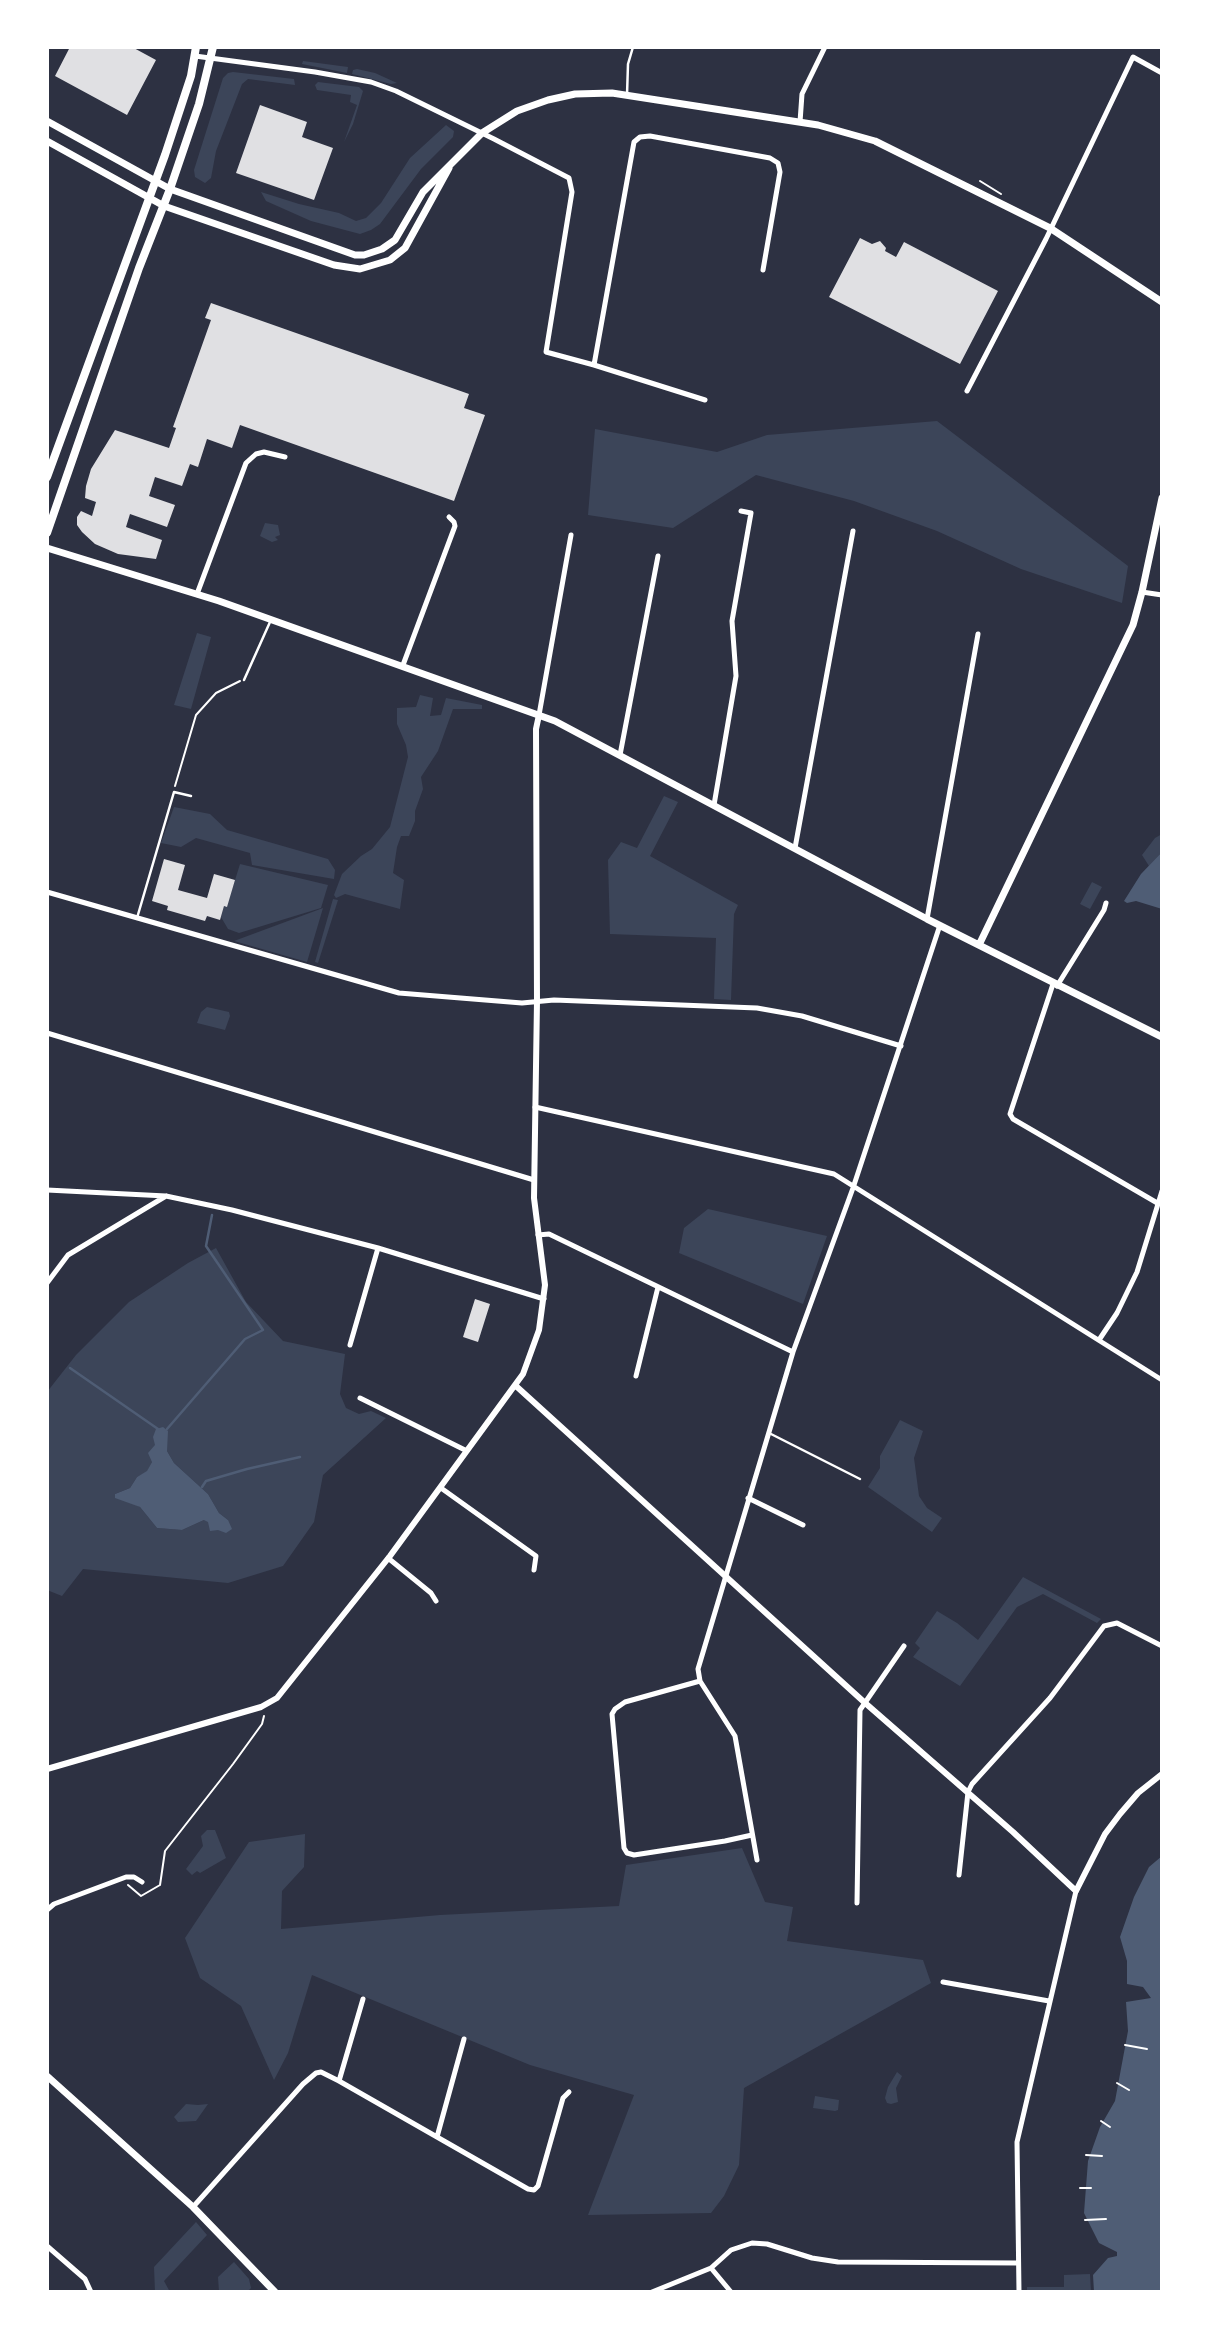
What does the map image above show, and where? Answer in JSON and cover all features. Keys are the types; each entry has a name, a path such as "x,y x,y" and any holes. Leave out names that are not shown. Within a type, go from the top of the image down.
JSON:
{"main road":[{"path":"47,533 199,104 212,47"},
{"path":"47,477 155,181 191,76 196,52"},
{"path":"47,121 170,189 344,253 364,255 382,249 395,240 423,192 482,133 517,111 548,100 588,93 627,95 800,122 875,141 1050,228 1162,302"},
{"path":"47,141 164,205 334,265 366,268 390,260 405,248 450,166"},
{"path":"979,945 1126,640 1142,592 1162,498"},
{"path":"47,548 271,619 555,721 927,919 1162,1037"},
{"path":"47,2076 193,2207 269,2290"}],"street":[{"path":"800,122 802,94 825,47"},
{"path":"196,52 211,59 371,82 396,91 569,178 572,192 546,352 705,400"},
{"path":"967,391 1133,57 1162,73"},
{"path":"594,365 634,142 640,137 650,136 770,158 778,163 780,172 763,270"},
{"path":"197,594 246,463 256,454 264,452 285,457"},
{"path":"714,805 736,676 732,621 751,513 741,511"},
{"path":"403,665 454,526 449,517"},
{"path":"795,848 853,531"},
{"path":"47,1769 272,1702 441,1489 516,1386 535,1345 544,1299 544,1276 534,1213 537,729 571,535"},
{"path":"620,755 658,556"},
{"path":"1142,592 1162,595"},
{"path":"927,919 978,634"},
{"path":"47,892 399,993 521,1003 537,1001 757,1008 802,1016 901,1046"},
{"path":"1106,903 1104,911 1055,985 1010,1114 1013,1119 1159,1204"},
{"path":"757,1860 735,1735 700,1681 698,1669 793,1352 853,1188 940,925"},
{"path":"47,1033 534,1180"},
{"path":"535,1107 834,1174 1162,1380"},
{"path":"47,1190 166,1196 232,1210 378,1248 544,1299"},
{"path":"1099,1340 1116,1314 1137,1272 1162,1191"},
{"path":"47,1283 68,1255 166,1196"},
{"path":"538,1235 548,1234 793,1352"},
{"path":"350,1345 378,1248"},
{"path":"636,1376 658,1287"},
{"path":"516,1386 1076,1891"},
{"path":"360,1398 467,1451"},
{"path":"441,1489 536,1556 534,1570"},
{"path":"748,1498 803,1525"},
{"path":"388,1558 431,1593 436,1601"},
{"path":"958,1875 968,1792 972,1783 1058,1688 1104,1626 1117,1623 1162,1646"},
{"path":"857,1903 859,1715 864,1702 904,1646"},
{"path":"700,1681 625,1702 612,1714 624,1848 627,1853 634,1855 752,1835"},
{"path":"1019,2292 1017,2142 1076,1891 1105,1834 1138,1793 1162,1774"},
{"path":"47,1910 54,1904 126,1877 134,1877 142,1882"},
{"path":"943,1982 1049,2001"},
{"path":"339,2081 363,1999"},
{"path":"438,2137 464,2039"},
{"path":"193,2207 312,2075 321,2072 516,2183 534,2190 538,2186 563,2098 569,2092"},
{"path":"652,2292 711,2267 731,2250 752,2243 767,2244 812,2258 838,2262 1018,2263"},
{"path":"47,2246 85,2278 91,2292"},
{"path":"711,2267 731,2292"}],"lane":[{"path":"627,95 628,64 633,47"},
{"path":"244,680 271,619"},
{"path":"136,918 174,792 191,796"},
{"path":"768,1433 860,1479"}],"path":[{"path":"980,181 1005,196"},
{"path":"174,792 196,715 216,693 244,680"},
{"path":"124,1883 141,1896 160,1885 165,1851 194,1817 262,1724 263,1713"},
{"path":"1125,2045 1147,2049"},
{"path":"1117,2083 1129,2090"},
{"path":"1101,2121 1110,2127"},
{"path":"1086,2155 1102,2156"},
{"path":"1080,2188 1091,2188"},
{"path":"1085,2220 1106,2219"}],"shaded area":[{"path":"303,61 348,67 347,73 302,64"},
{"path":"353,70 375,73 397,83 391,84 352,74"},
{"path":"233,72 294,79 295,85 248,79 242,84 216,151 211,178 205,183 195,177 194,170 223,78"},
{"path":"318,82 359,87 363,91 353,124 344,142 357,105 350,102 351,95 317,90 315,85"},
{"path":"446,125 454,131 453,137 421,169 380,224 360,234 311,221 266,201 261,192 339,213 356,221 366,218 381,203 410,158"},
{"path":"937,421 1128,566 1122,603 1021,569 937,531 854,501 756,475 673,528 588,515 595,429 717,452 767,435"},
{"path":"265,523 278,525 280,535 275,537 278,540 272,542 260,536"},
{"path":"197,633 211,637 191,709 174,705"},
{"path":"420,695 433,698 430,716 441,715 446,698 482,705 482,709 453,709 438,751 421,777 423,789 415,811 415,821 409,836 401,836 397,847 393,873 404,880 400,909 345,894 336,898 334,895 342,874 372,849 390,827 408,757 397,724 397,708 416,707"},
{"path":"664,796 678,802 650,856 738,905 734,914 731,1000 714,999 716,938 610,934 608,860 621,842 637,848"},
{"path":"174,807 210,814 227,830 328,859 335,870 334,879 252,865 250,853 196,838 181,847 161,843"},
{"path":"1162,834 1162,852 1149,866 1142,855 1155,838"},
{"path":"1162,852 1162,909 1136,901 1124,901 1141,874"},
{"path":"240,864 328,885 321,908 239,933 228,929 221,917"},
{"path":"1092,882 1102,887 1090,909 1080,904"},
{"path":"333,899 338,900 318,963 315,962"},
{"path":"323,908 307,962 234,941"},
{"path":"207,1007 229,1012 225,1030 197,1023 201,1012"},
{"path":"708,1209 827,1236 803,1304 679,1253 684,1228"},
{"path":"216,1248 246,1302 283,1341 345,1354 340,1394 346,1408 359,1414 371,1411 386,1418 323,1475 314,1522 283,1566 228,1583 83,1569 62,1596 47,1590 47,1392 76,1355 129,1302","holes":["155,1446 167,1451 174,1463 208,1494 219,1513 228,1520 204,1520 182,1530 157,1528 140,1507 115,1494 130,1488 137,1477 147,1472"]},
{"path":"900,1420 923,1431 914,1458 919,1496 927,1508 942,1518 932,1532 868,1487 880,1468 880,1456"},
{"path":"163,1427 168,1431 167,1451 174,1463 208,1494 219,1513 228,1520 232,1529 226,1533 210,1531 208,1522 204,1520 182,1530 157,1528 140,1507 115,1498 115,1494 130,1488 137,1477 147,1471 152,1462 148,1453 155,1445 153,1437 156,1429"},
{"path":"1023,1577 1101,1619 1097,1623 1043,1594 1017,1607 960,1686 913,1657 920,1648 915,1643 937,1611 978,1640"},
{"path":"207,1830 215,1830 226,1858 192,1875 186,1869 203,1846 201,1836"},
{"path":"305,1834 304,1867 282,1891 281,1929 440,1915 619,1906 626,1865 742,1848 765,1902 793,1907 787,1941 923,1960 931,1983 744,2088 739,2165 724,2196 711,2213 588,2215 634,2095 530,2065 312,1975 288,2053 274,2080 241,2006 200,1978 185,1938 249,1842"},
{"path":"1162,1856 1162,2292 1094,2292 1093,2275 1108,2258 1117,2256 1117,2252 1099,2243 1084,2213 1088,2161 1100,2127 1115,2101 1128,2031 1126,2002 1151,1998 1143,1987 1127,1984 1127,1961 1120,1937 1134,1897 1149,1867"},
{"path":"897,2072 902,2076 896,2088 898,2102 887,2103 885,2098 888,2087"},
{"path":"815,2096 839,2100 838,2110 813,2108"},
{"path":"186,2104 208,2104 196,2121 178,2122 174,2117"},
{"path":"196,2222 207,2235 164,2281 170,2292 155,2292 154,2267"},
{"path":"234,2262 249,2279 251,2288 247,2292 219,2292 218,2277"},
{"path":"1090,2274 1091,2292 1027,2292 1027,2287 1064,2287 1064,2275"}],"building":[{"path":"70,47 132,47 156,60 127,115 55,76"},
{"path":"260,105 307,122 302,137 333,148 314,200 236,173"},
{"path":"860,238 872,244 880,241 886,248 885,251 896,257 904,242 998,291 960,364 829,297"},
{"path":"211,303 469,394 464,408 485,415 454,501 240,425 232,448 207,439 198,467 190,464 182,486 155,477 149,496 175,505 167,527 130,514 126,527 162,540 156,559 118,554 95,544 77,525 77,517 81,511 92,516 96,502 85,498 91,469 115,430 169,448 176,428 173,427 211,320 205,318"},
{"path":"164,859 185,865 178,890 207,898 214,874 235,880 220,920 207,916 205,921 167,910 168,906 152,901"},
{"path":"475,1299 490,1304 478,1342 463,1337"}],"waterway":[{"path":"167,1429 245,1339 263,1330 206,1246 212,1215"},
{"path":"70,1368 158,1429"},
{"path":"202,1487 206,1481 300,1457"}]}
